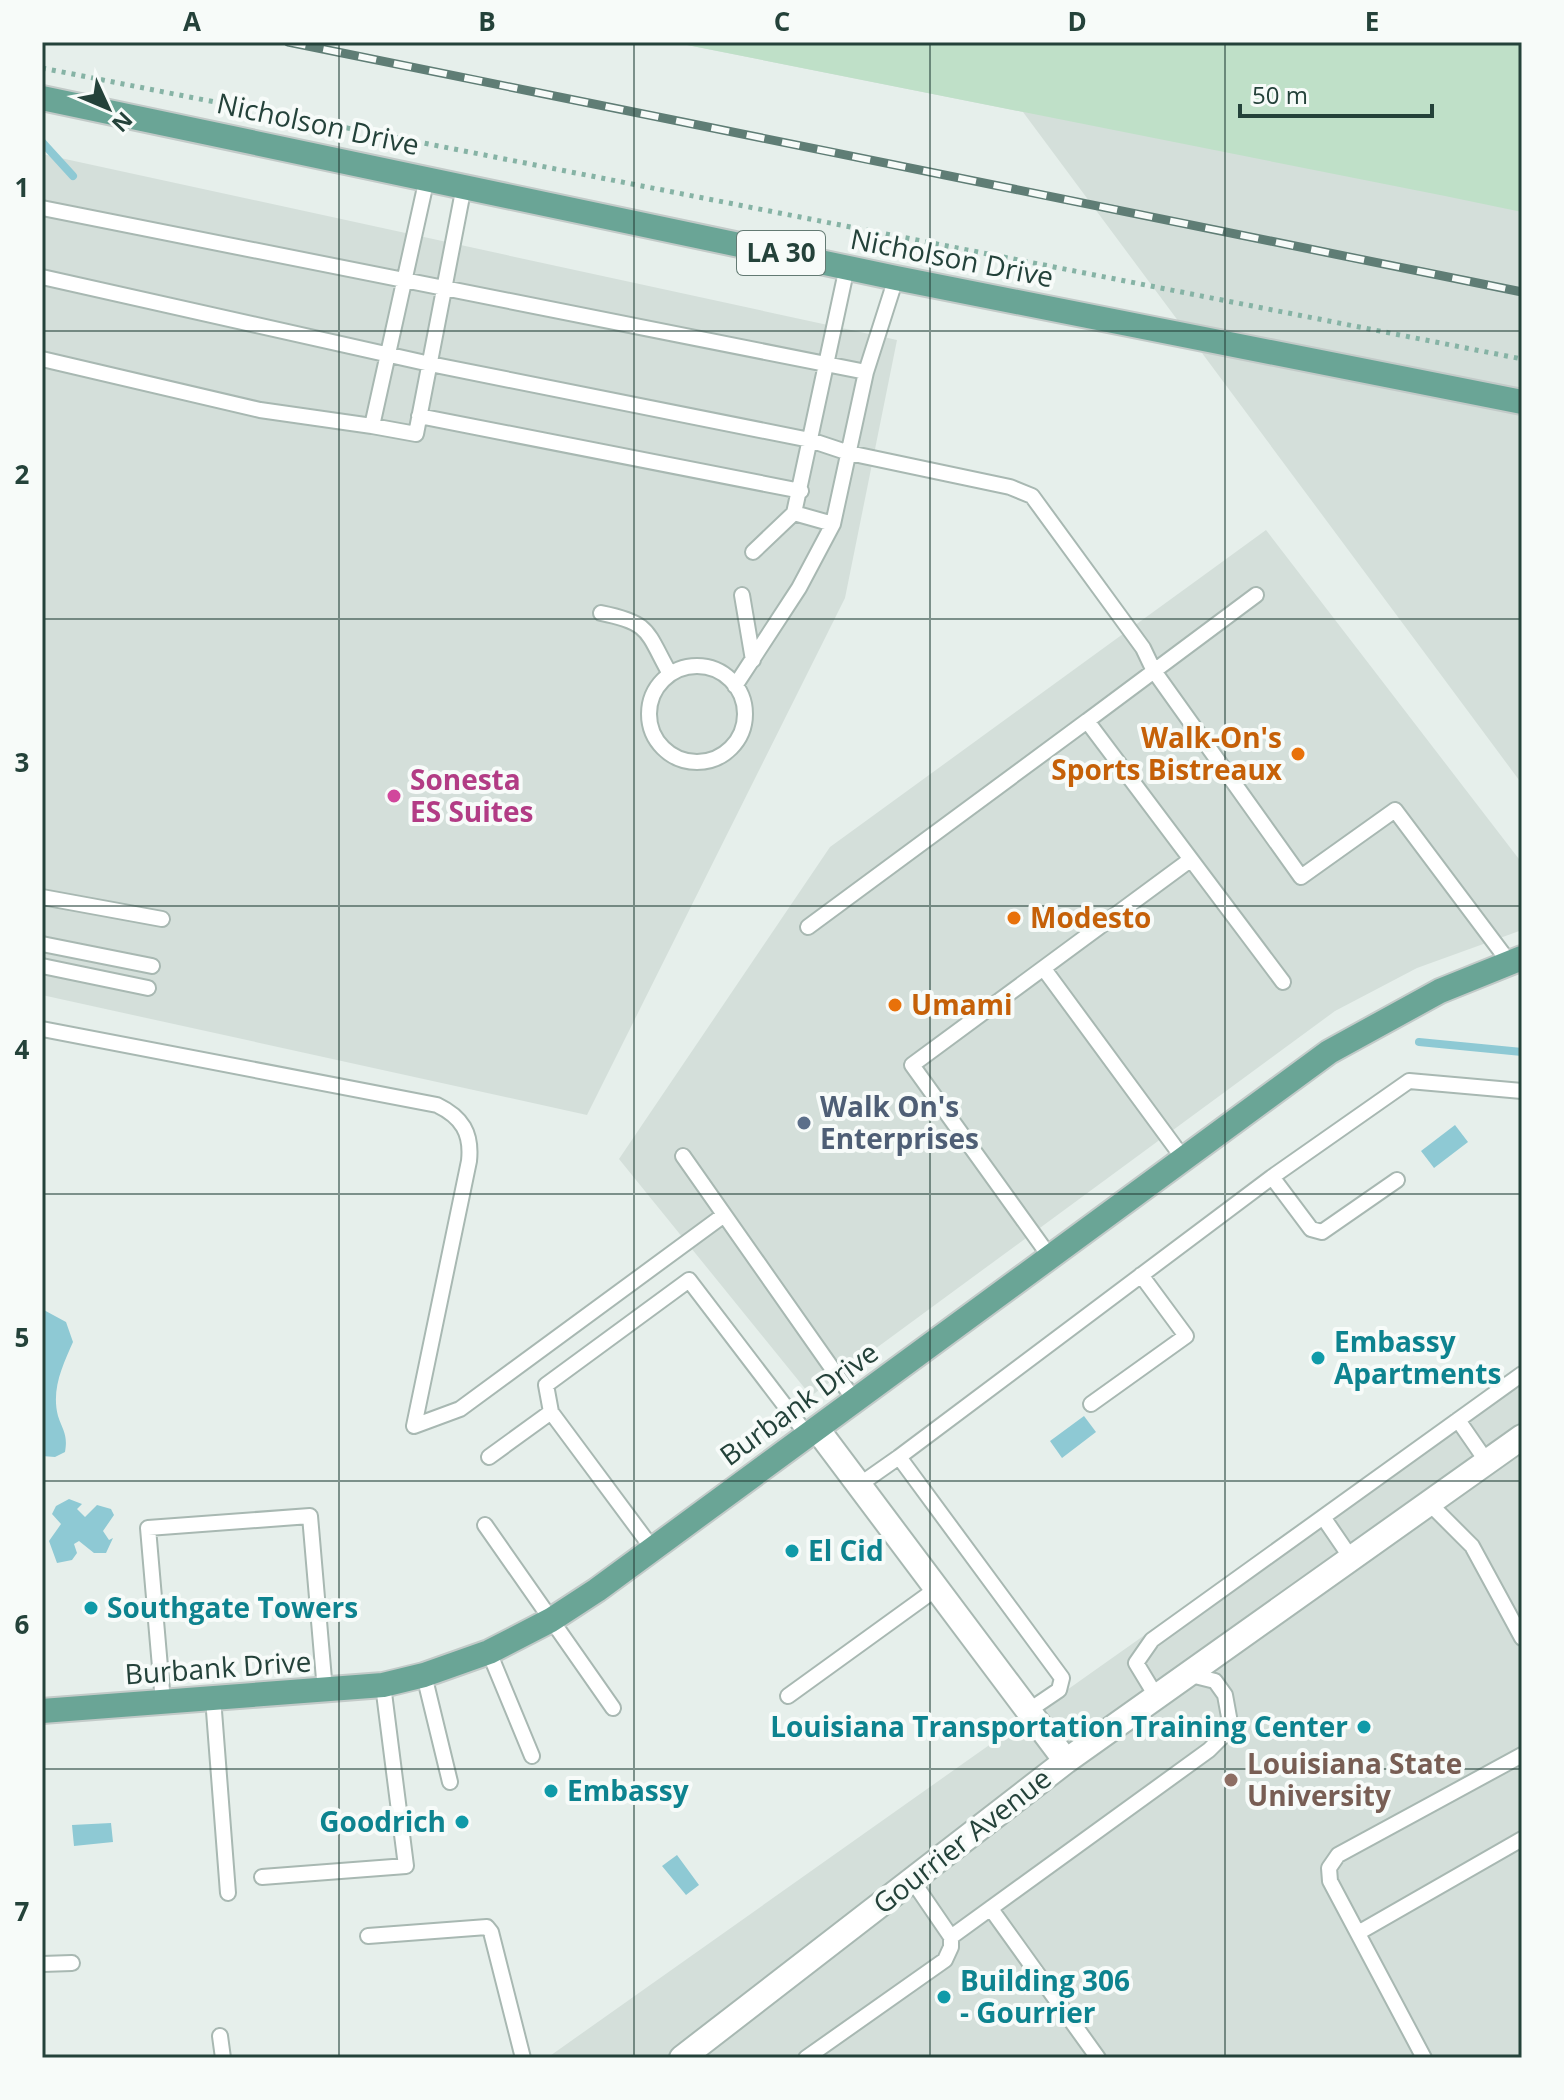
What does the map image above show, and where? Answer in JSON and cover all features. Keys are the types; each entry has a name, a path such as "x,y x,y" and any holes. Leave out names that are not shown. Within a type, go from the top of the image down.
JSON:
{"main road":[{"name":"Nicholson Drive","path":"42,98 896,278 1522,402"},
{"name":"Burbank Drive","path":"42,1711 383,1685 424,1675 489,1652 551,1620 652,1548 1329,1052 1426,998 1516,960"}],"street":[{"path":"812,1432 859,1485 1066,1761"},
{"name":"Gourrier Avenue","path":"682,2058 1066,1761 1522,1437"}],"lane":[{"path":"373,419 427,178"},
{"path":"42,359 260,410 373,419 416,434 464,186"},
{"path":"42,208 866,372"},
{"path":"753,552 794,513 847,267"},
{"path":"42,277 430,364 810,440 849,453 1010,487 1032,496 1143,648 1154,671 1301,877 1395,810 1516,960"},
{"path":"735,686 799,588 833,524 866,372 896,278"},
{"path":"419,416 801,491"},
{"path":"794,513 833,524"},
{"path":"742,595 753,660"},
{"path":"808,927 1256,595"},
{"path":"601,613 634,619 647,633 670,674"},
{"path":"702,666 717,670 735,686 745,708 738,738 715,758 684,761 659,744 648,715 651,699 670,674 685,667 702,666"},
{"path":"1087,721 1283,982"},
{"path":"1050,1257 912,1065 1190,860"},
{"path":"42,897 162,919"},
{"path":"42,944 152,966"},
{"path":"42,966 148,988"},
{"path":"1044,969 1183,1158"},
{"path":"42,1029 437,1105 460,1119 470,1146 469,1161 414,1426 460,1409 724,1215"},
{"path":"859,1485 1272,1177 1409,1081 1522,1091"},
{"path":"683,1156 855,1401"},
{"path":"1272,1177 1311,1229 1322,1232 1397,1180"},
{"path":"1091,1404 1186,1336 1141,1275"},
{"path":"652,1548 551,1412 546,1385 689,1280 812,1432"},
{"path":"1156,1696 1136,1663 1152,1640 1522,1374"},
{"path":"489,1457 551,1412"},
{"path":"1458,1420 1487,1462"},
{"path":"899,1457 1062,1678 1059,1690 1028,1711"},
{"path":"1429,1503 1472,1546 1522,1638"},
{"path":"163,1702 148,1528 310,1516 325,1691"},
{"path":"1323,1517 1351,1558"},
{"path":"485,1525 613,1708"},
{"path":"788,1696 936,1589"},
{"path":"489,1652 532,1756"},
{"path":"951,1937 1209,1750 1231,1728 1225,1695 1215,1681 1186,1674"},
{"path":"424,1675 450,1782"},
{"path":"262,1877 406,1866 383,1685"},
{"path":"213,1698 228,1893"},
{"path":"1424,2058 1330,1881 1329,1868 1338,1855 1522,1755"},
{"path":"1358,1933 1522,1839"},
{"path":"806,2058 945,1960 951,1947 951,1937 912,1880"},
{"path":"991,1909 1098,2058"},
{"path":"368,1936 487,1927 491,1932 523,2058"},
{"path":"42,1964 72,1963"},
{"path":"220,2036 223,2058"}],"path":[{"path":"42,68 1522,359"}],"shaded area":[{"path":"672,42 1522,42 1522,784 1023,112"},
{"name":"Sonesta ES Suites","path":"42,154 897,340 845,598 587,1115 42,995"},
{"path":"1266,530 1522,863 1522,930 1417,968 1335,1011 811,1396 619,1159 830,847"},
{"name":"Louisiana State University","path":"1522,1368 1522,2058 547,2058 1334,1501"}],"green space":[{"path":"672,42 1522,42 1522,212 1445,196"}],"water":[{"path":"1455,1125 1468,1142 1434,1168 1421,1151"},
{"path":"42,1309 66,1322 73,1342 59,1378 56,1396 66,1446 65,1452 55,1457 42,1456"},
{"path":"1084,1416 1096,1432 1062,1458 1050,1441"},
{"path":"69,1499 82,1504 77,1509 85,1517 97,1505 111,1509 114,1515 103,1531 109,1540 113,1538 106,1553 94,1553 79,1541 74,1544 77,1553 72,1560 57,1563 49,1541 61,1524 52,1514 56,1506"},
{"path":"111,1823 113,1842 74,1846 72,1825"},
{"path":"677,1855 699,1885 686,1895 662,1866"}],"waterway":[{"path":"42,142 73,176"},
{"path":"1419,1042 1522,1052"}],"railway":[{"path":"288,42 1522,292"}],"place":[{"name":"Walk-On's Sports Bistreaux","path":"1298,754"},
{"name":"Sonesta ES Suites","path":"394,796"},
{"name":"Modesto","path":"1014,918"},
{"name":"Umami","path":"895,1005"},
{"name":"Walk On's Enterprises","path":"804,1123"},
{"name":"Embassy Apartments","path":"1318,1358"},
{"name":"El Cid","path":"792,1551"},
{"name":"Southgate Towers","path":"91,1608"},
{"name":"Louisiana Transportation Training Center","path":"1364,1727"},
{"name":"Louisiana State University","path":"1231,1780"},
{"name":"Embassy","path":"551,1791"},
{"name":"Goodrich","path":"462,1822"},
{"name":"Building 306 - Gourrier","path":"944,1997"}]}
